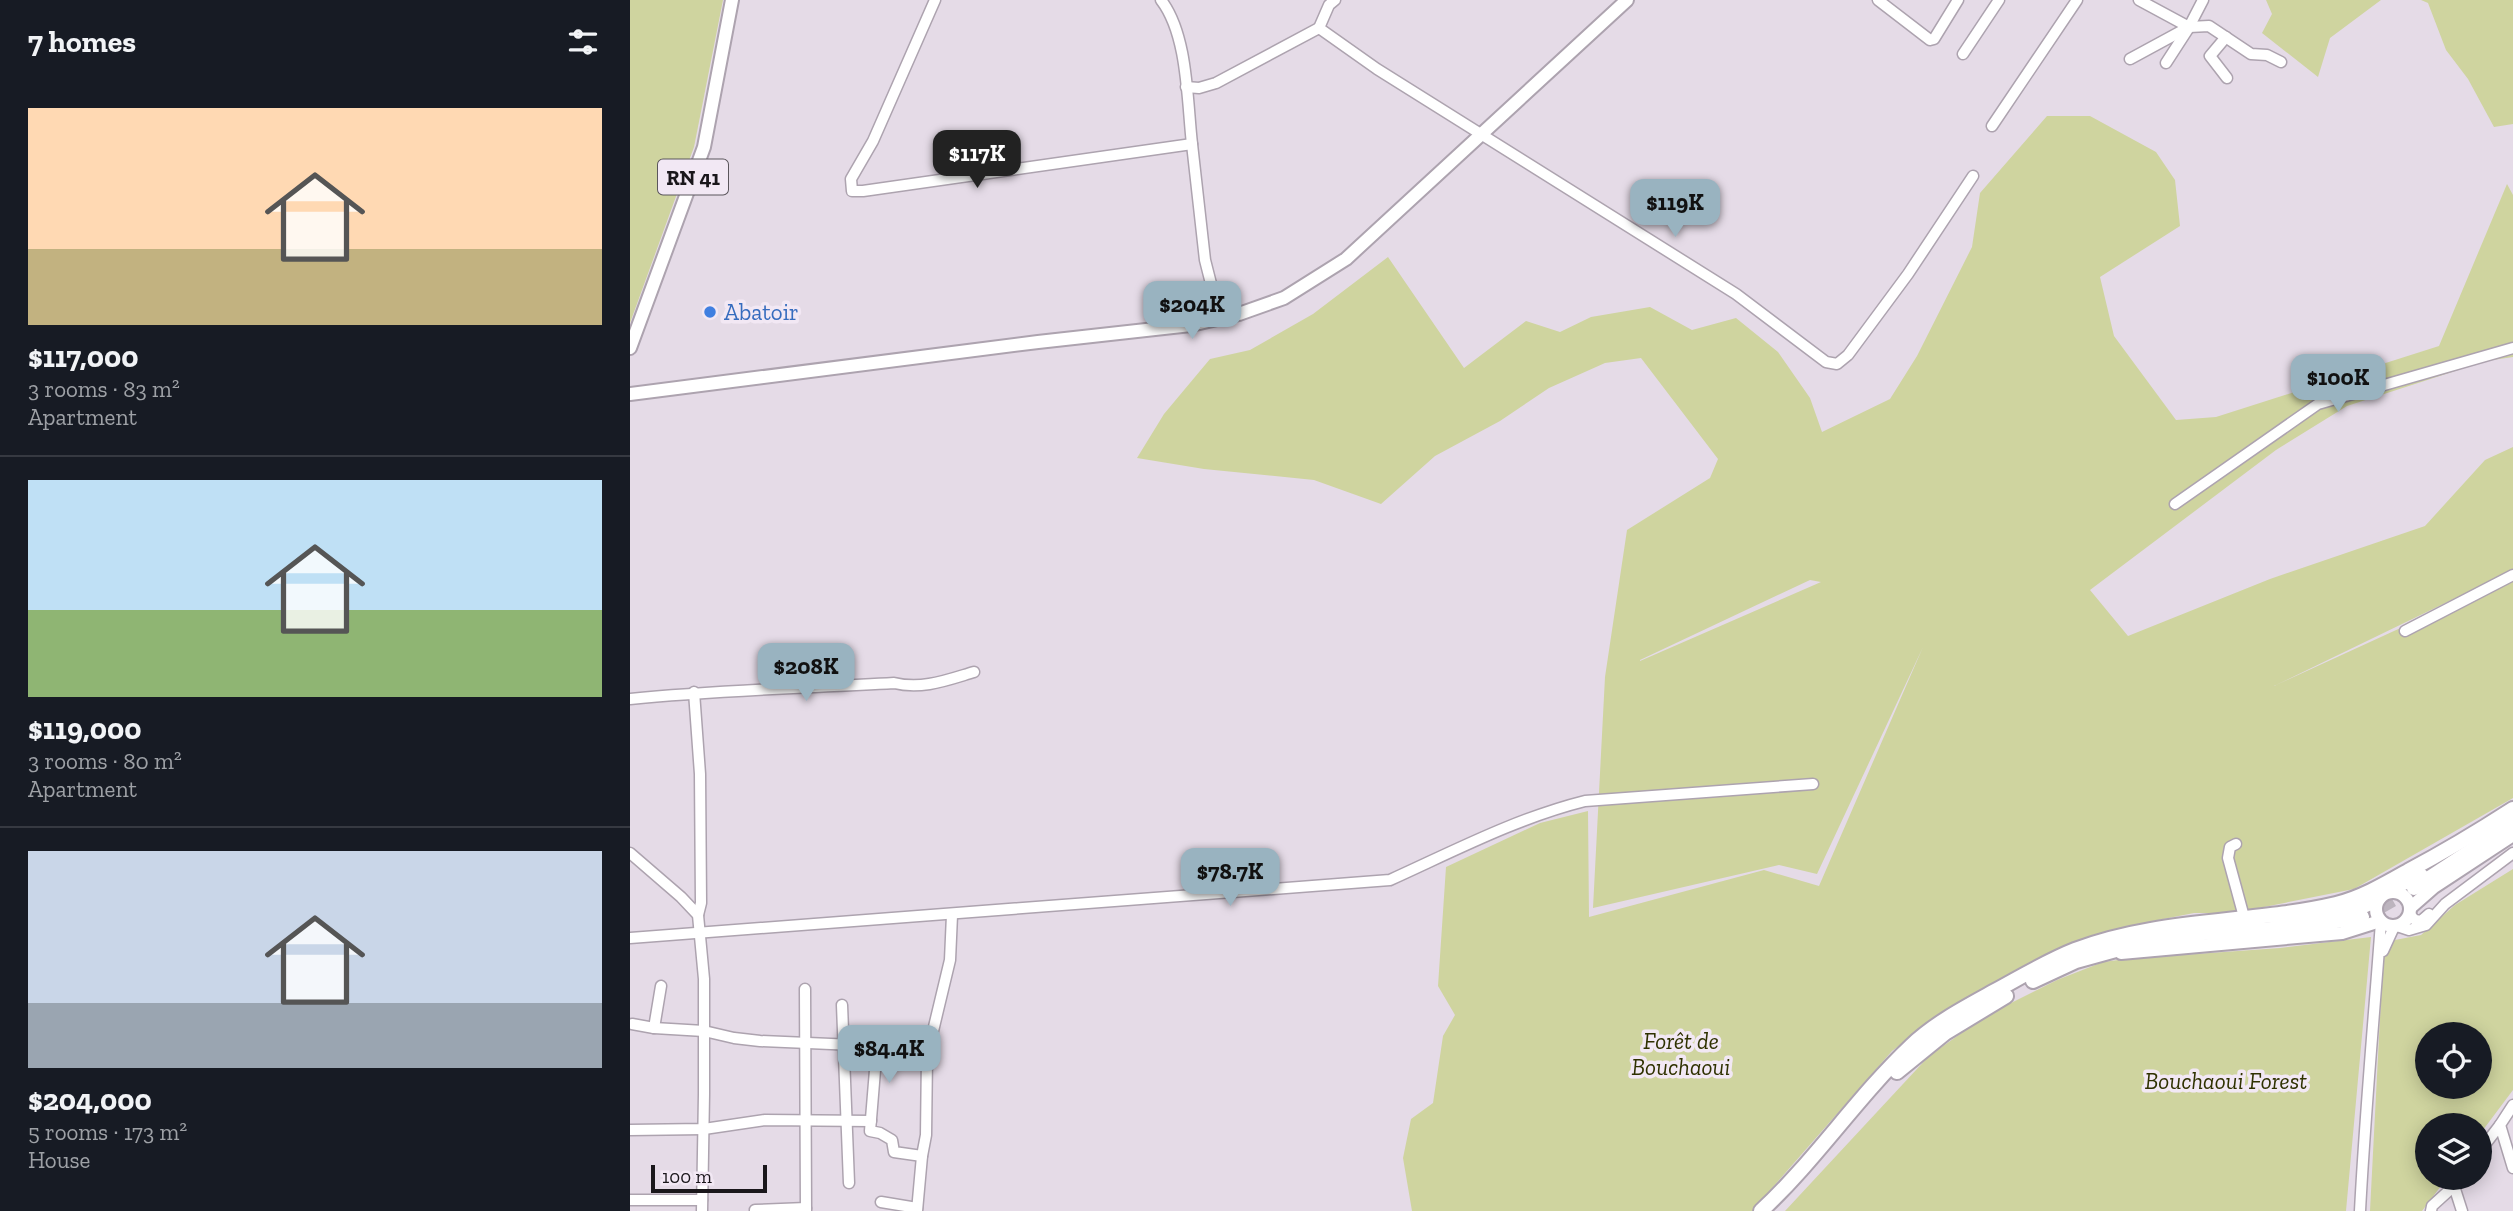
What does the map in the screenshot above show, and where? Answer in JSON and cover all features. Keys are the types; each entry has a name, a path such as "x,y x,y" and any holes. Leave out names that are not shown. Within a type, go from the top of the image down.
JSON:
{"highway":[{"path":"1761,1211 1810,1162 1897,1059 1927,1032 1954,1014 2065,955 2124,936 2310,908 2357,897 2416,867 2513,809"},
{"path":"2414,888 2513,823"},
{"path":"1774,1211 1833,1149 1894,1075 1926,1047 2042,976 2089,957 2152,940 2203,933 2289,928 2362,917"}],"main road":[{"name":"RN 41","path":"630,348 704,147 732,0"},
{"path":"630,394 1191,325 1239,314 1284,298 1346,259 1627,0"},
{"path":"2169,928 2325,917 2361,909 2416,879 2513,816"},
{"path":"2089,957 2342,933 2380,921 2395,926 2405,922 2410,911 2434,887 2513,835"},
{"path":"2383,896 2402,894 2410,911"},
{"path":"2380,921 2375,910 2383,896"}],"street":[{"path":"935,0 873,141 851,179 852,191 1192,144"},
{"path":"1161,0 1172,15 1180,40 1205,260 1220,319"},
{"path":"1186,87 1199,88 1216,83 1319,28 1329,5 1335,0"},
{"path":"1878,0 1930,40 1934,39 1958,0"},
{"path":"1963,54 1999,0"},
{"path":"1992,126 2077,0"},
{"path":"2139,0 2189,27"},
{"path":"2166,64 2203,0"},
{"path":"2130,59 2189,27 2209,26 2251,54 2267,55 2281,62"},
{"path":"1319,28 1377,69 1736,294 1826,362 1837,364 1848,355 1908,274 1973,176"},
{"path":"2226,37 2210,56 2227,78"},
{"path":"2175,504 2318,404 2513,348"},
{"path":"2405,631 2513,575"},
{"path":"630,699 694,692 741,692 894,683 910,687 974,673"},
{"path":"630,1200 702,1206 704,1031 701,932 698,915 702,903 700,774 694,692"},
{"path":"630,938 1391,880 1492,834 1555,809 1585,802 1813,784"},
{"path":"2236,844 2230,847 2228,858 2244,917"},
{"path":"630,853 698,915"},
{"path":"2379,968 2385,944 2395,926 2409,930 2422,927 2445,904 2513,853"},
{"path":"2410,911 2415,920 2423,920 2444,899 2466,887"},
{"path":"887,1206 917,1210 927,1124 927,1056 950,960 951,915"},
{"path":"2360,1211 2364,1122 2379,968 2380,921"},
{"path":"654,1028 660,986"},
{"path":"755,1210 806,1210 805,989"},
{"path":"842,1005 849,1183"},
{"path":"632,1024 704,1031 734,1038 877,1046 927,1056"},
{"path":"877,1046 870,1131 892,1140 894,1152 922,1156"},
{"path":"2492,1135 2513,1105"},
{"path":"630,1130 704,1129 765,1120 871,1121"},
{"path":"2500,1125 2513,1168"},
{"path":"2431,1211 2432,1206 2449,1190"},
{"path":"2458,1190 2462,1211"}],"green space":[{"path":"630,0 723,0 694,147 630,323"},
{"path":"2266,0 2381,0 2330,38 2318,77 2262,33 2272,14"},
{"path":"2421,0 2513,0 2513,124 2494,127 2468,79 2446,50 2428,3"},
{"name":"Forêt de Bouchaoui","path":"2047,116 2090,116 2156,152 2175,180 2180,226 2100,277 2114,336 2176,420 2216,417 2439,346 2507,184 2513,195 2513,357 2486,361 2347,406 2276,450 2090,590 2128,636 2270,579 2425,526 2485,460 2513,447 2513,798 2354,889 2234,913 2194,913 2138,924 2040,957 1943,1013 1892,1051 1752,1211 1412,1211 1403,1158 1411,1119 1433,1103 1443,1036 1455,1015 1438,986 1446,867 1540,823 1588,811 1589,917 1764,870 1819,886 1923,647 1817,874 1779,865 1593,908 1605,677 1627,530 1710,478 1718,459 1641,358 1605,363 1549,388 1500,421 1435,456 1381,504 1314,480 1204,469 1137,458 1164,414 1210,359 1250,350 1313,314 1388,257 1464,368 1526,321 1560,332 1591,317 1650,307 1692,330 1736,318 1778,352 1810,398 1822,432 1890,399 1917,356 1972,247 1980,193","holes":["2501,576 2503,581 2274,686","1810,580 1821,582 1640,661 1640,660"]},
{"path":"2513,869 2513,1090 2492,1118 2492,1113 2415,1113 2415,1190 2438,1190 2422,1211 2370,1211 2383,960 2387,948 2395,940 2421,935 2455,905"},
{"name":"Bouchaoui Forest","path":"2371,937 2346,1211 1785,1211 1929,1056 1987,1015 2057,980 2103,962 2280,948"}],"tunnel":[{"path":"2362,917 2414,888"}],"place":[{"name":"Abatoir","path":"710,312"}]}
